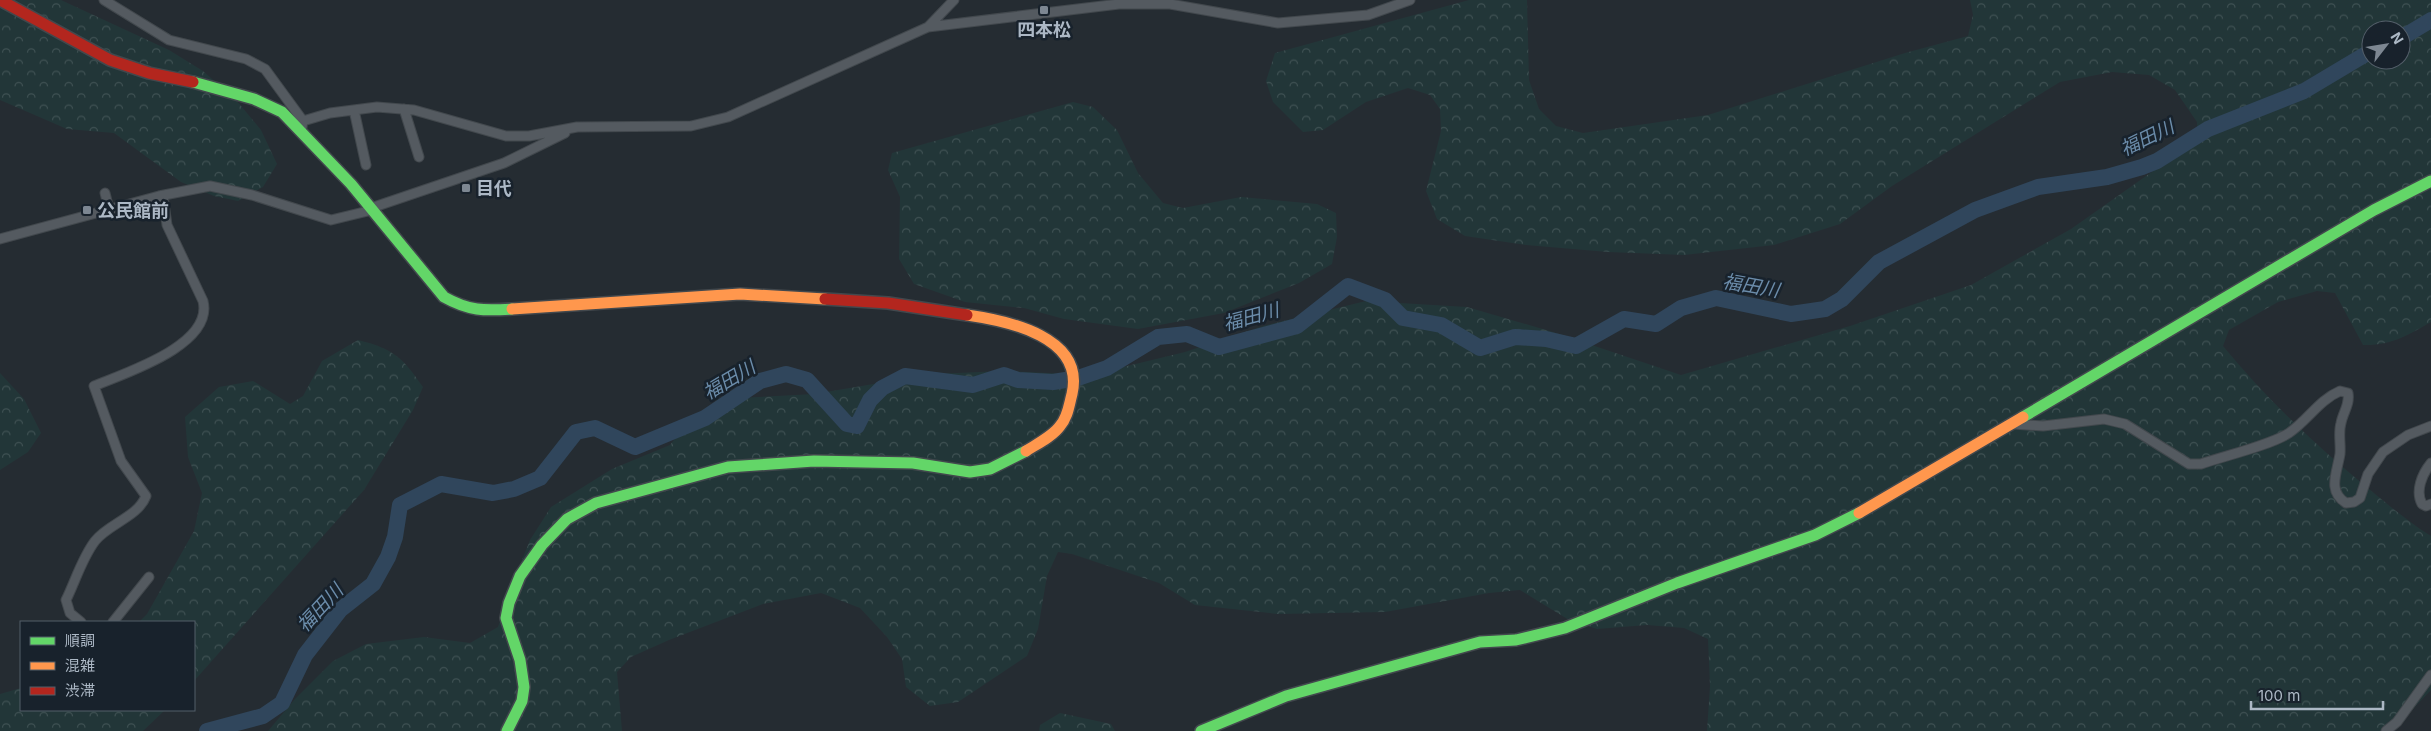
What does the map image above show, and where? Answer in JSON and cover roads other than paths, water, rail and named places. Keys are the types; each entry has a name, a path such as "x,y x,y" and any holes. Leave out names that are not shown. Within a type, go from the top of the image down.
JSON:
{"street":[{"path":"0,0 110,60 149,73 200,83 254,99 282,112 301,134 351,184 444,297 460,306 483,311 740,294 888,303 977,316 1014,325 1042,335 1064,352 1072,368 1074,384 1067,414 1060,427 1018,458 990,468 970,472 913,463 814,461 728,467 596,503 567,519 542,545 520,576 509,603 506,618 520,660 524,687 522,700 507,731"},
{"path":"104,0 169,40 246,59 265,69 303,121 301,134"},
{"path":"928,27 954,0"},
{"path":"303,121 330,113 377,107 414,110 506,136 529,136 577,127 691,126 728,117 928,27 1119,4 1170,4 1278,23 1368,15 1410,0"},
{"path":"354,110 366,165"},
{"path":"404,110 419,157"},
{"path":"0,239 109,209 210,186 252,195 331,220 368,211 371,208 504,163 577,127"},
{"path":"1201,731 1286,696 1329,686 1480,642 1516,640 1565,628 1677,583 1815,535 1858,513 1929,470 2012,424 2255,278 2374,210 2431,182"},
{"path":"105,193 109,209"},
{"path":"80,621 70,612 66,600 91,548 95,541 116,523 133,512 146,496 120,461 94,386 149,364 186,341 202,322 206,311 167,225 163,196"},
{"path":"2012,424 2043,426 2104,419 2125,424 2189,464 2201,464 2288,434 2307,420 2327,397 2340,391 2348,393 2349,401 2341,422 2340,452 2334,486 2338,498 2346,504 2360,498 2368,474 2383,452 2408,434 2431,426"},
{"path":"2431,463 2419,487 2418,497 2422,504 2426,506 2431,504"},
{"path":"114,621 149,577"},
{"path":"2386,731 2398,726 2431,675"}],"waterway":[{"name":"福田川","path":"2411,32 2431,20"},
{"name":"福田川","path":"207,731 263,716 282,703 305,655 340,610 373,584 388,557 395,537 400,505 441,484 493,493 514,489 540,478 576,432 595,428 635,447 705,418 760,381 786,374 807,380 847,424 857,426 870,400 882,388 905,376 973,385 1004,375 1018,380 1053,382 1078,378 1107,368 1158,337 1187,334 1219,347 1297,326 1348,286 1385,300 1403,318 1441,325 1480,348 1515,337 1546,339 1576,346 1624,319 1656,324 1681,308 1716,298 1791,314 1825,309 1842,299 1879,262 1975,210 2038,187 2107,177 2142,167 2157,161 2208,129 2304,91 2361,57"}],"place":[{"name":"四本松","path":"1044,10"},
{"name":"目代","path":"466,188"},
{"name":"公民館前","path":"87,210"}]}
